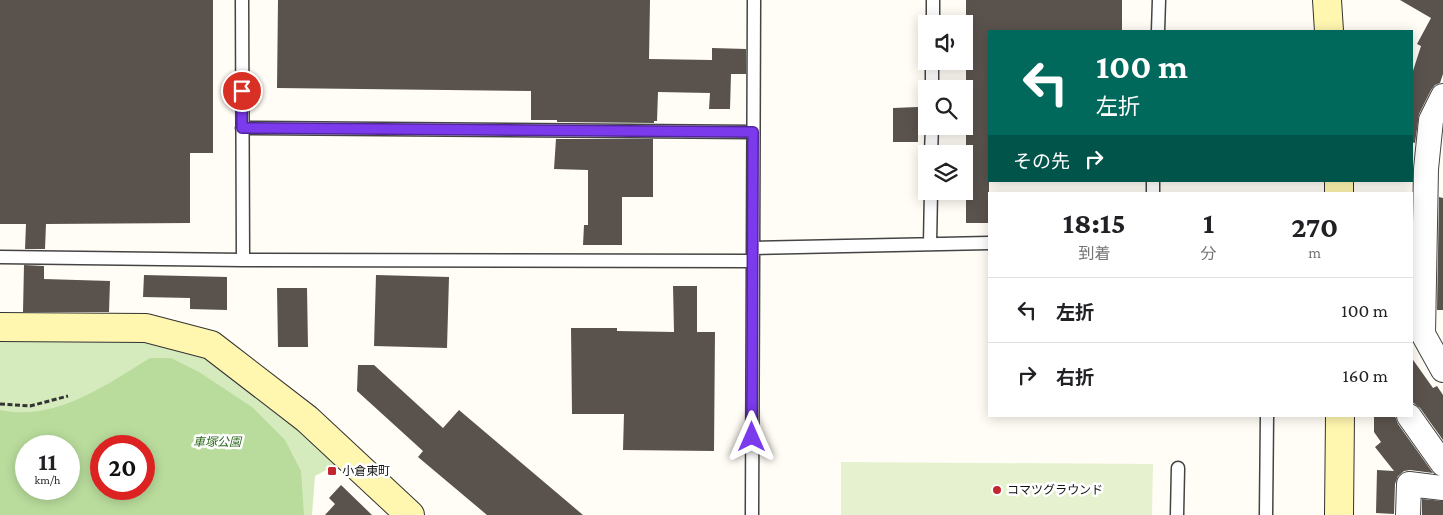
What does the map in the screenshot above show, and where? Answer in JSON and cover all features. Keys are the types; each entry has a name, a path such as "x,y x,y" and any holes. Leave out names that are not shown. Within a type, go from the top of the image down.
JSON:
{"street":[{"path":"1327,0 1329,30"},
{"path":"1443,96 1431,120 1426,169 1423,334 1443,370"},
{"path":"0,328 146,328 211,344 307,419 410,515"},
{"path":"1339,515 1340,417"},
{"path":"1410,417 1443,464"},
{"path":"1408,515 1409,484 1443,488"}],"lane":[{"path":"242,0 243,260"},
{"path":"752,515 754,0"},
{"path":"933,0 933,15"},
{"path":"1158,30 1159,0"},
{"path":"242,128 753,132"},
{"path":"930,244 931,200"},
{"path":"753,248 988,243"},
{"path":"0,257 243,260 753,261"},
{"path":"1266,515 1267,417"},
{"path":"1177,515 1178,468"}],"path":[{"path":"0,404 30,406 68,396"}],"green space":[{"name":"車塚公園","path":"0,333 173,335 349,458 315,476 312,515 0,515"},
{"path":"150,358 171,358 199,372 252,407 285,440 301,471 304,515 0,515 0,410 40,411 79,399"},
{"name":"コマツグラウンド","path":"841,462 1153,464 1152,515 841,515"}],"building":[{"path":"0,0 213,0 213,153 190,153 190,223 46,224 45,249 25,249 26,224 0,224"},
{"path":"278,0 650,0 649,59 712,60 712,48 746,49 746,74 731,74 730,109 709,109 710,93 658,92 657,121 654,121 654,123 531,120 531,91 277,88"},
{"path":"966,0 1122,0 1122,30 988,30 988,223 966,223 966,200 973,200 973,145 966,145 966,135 973,135 973,80 966,80 966,70 973,70 973,15 966,15"},
{"path":"1400,0 1443,0 1443,74 1440,83 1431,90 1419,114 1415,143 1413,142 1413,71 1421,46 1417,44 1431,18"},
{"path":"918,107 918,142 893,142 893,108"},
{"path":"556,139 653,139 653,197 622,197 622,245 583,245 584,225 588,225 588,170 554,169"},
{"path":"1439,197 1443,198 1443,310 1437,310"},
{"path":"24,265 44,266 44,279 110,281 109,312 23,312"},
{"path":"144,275 227,277 227,310 190,309 190,298 143,297"},
{"path":"376,275 449,277 447,348 374,346"},
{"path":"673,286 697,286 697,332 715,332 714,451 623,450 624,414 572,414 571,328 617,328 617,331 674,332"},
{"path":"277,288 307,288 308,347 278,347"},
{"path":"1413,360 1433,388 1437,386 1443,395 1443,440 1420,408 1413,403"},
{"path":"358,365 374,365 443,428 459,410 583,515 487,515 418,457 423,451 357,391"},
{"path":"1374,417 1395,417 1398,424 1433,473 1410,470 1404,471 1398,476 1395,484 1394,514 1376,513 1377,470 1394,471 1375,447 1381,442 1374,432"},
{"path":"341,485 372,515 325,515 335,504 329,498"},
{"path":"1422,499 1443,501 1443,515 1422,515"}],"place":[{"name":"小倉東町","path":"332,471"},
{"name":"コマツグラウンド","path":"997,490"}],"route":[{"path":"242,91 242,128 753,132 752,437"}]}
